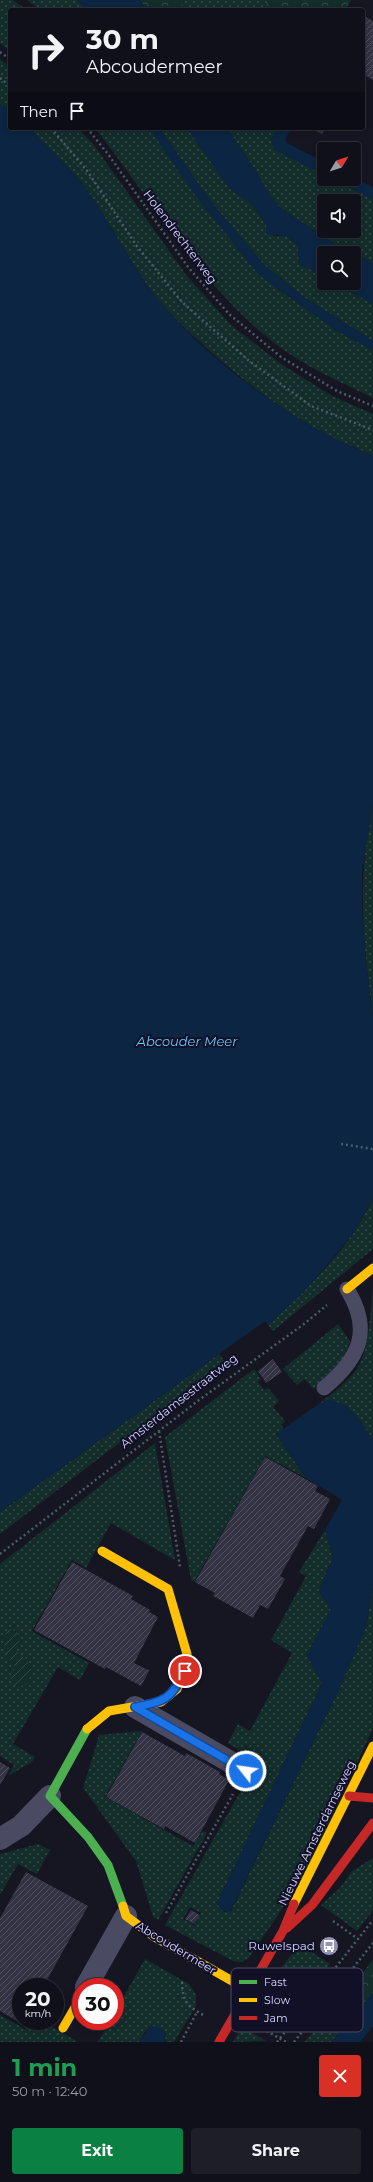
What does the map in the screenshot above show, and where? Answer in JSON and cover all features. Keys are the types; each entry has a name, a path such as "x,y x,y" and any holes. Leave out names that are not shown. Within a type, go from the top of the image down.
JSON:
{"street":[{"path":"347,1289 373,1268"},
{"path":"0,1839 21,1826 50,1796 86,1729 109,1711 161,1702 177,1689 185,1671 187,1654 168,1589 102,1551"},
{"path":"135,1707 246,1771"},
{"name":"Nieuwe Amsterdamseweg","path":"261,1968 283,1931 298,1893 349,1796 373,1746"},
{"name":"Abcoudermeer","path":"50,1796 88,1837 108,1865 126,1916 153,1936 231,1980"},
{"path":"349,1796 373,1798"},
{"path":"349,1796 358,1808"},
{"name":"Nieuwe Amsterdamseweg","path":"283,1931 312,1905 371,1823"},
{"name":"Abcoudermeer","path":"91,1978 126,1916"},
{"path":"64,2026 72,2012"},
{"name":"Nieuwe Amsterdamseweg","path":"219,2042 231,2021"}],"lane":[{"path":"324,1388 350,1363 358,1344 360,1317 355,1302 347,1289"}],"path":[{"path":"0,52 8,58"},
{"path":"0,78 8,84"},
{"path":"53,130 88,172 136,245 182,302 248,360 311,406 373,430"},
{"name":"Holendrechterweg","path":"88,130 108,154 188,267 229,314 281,357 337,391 373,406"},
{"path":"341,1144 373,1149"},
{"name":"Amsterdamsestraatweg","path":"0,1554 250,1361 304,1324 347,1289"},
{"path":"159,1431 181,1565"},
{"path":"153,1936 246,1771"},
{"path":"333,1920 358,1939"},
{"path":"336,1968 373,1920"},
{"path":"353,1968 373,1944"},
{"path":"180,1951 182,1997 186,2003 197,2012 227,2028"},
{"path":"181,2042 197,2012"},
{"path":"276,2042 285,2032"},
{"path":"294,2042 302,2032"},
{"path":"280,2038 286,2042"}],"green space":[{"path":"0,0 13,0 24,8 8,8 8,49 0,43"},
{"path":"27,0 77,0 86,8 37,8"},
{"path":"140,0 351,0 346,8 146,8"},
{"path":"140,0 180,0 184,8 146,8"},
{"path":"268,0 351,0 346,8 265,8"},
{"path":"0,59 8,65 8,110 0,104"},
{"path":"31,130 80,130 93,144 187,276 231,325 281,364 332,396 373,414 373,455 330,436 288,412 231,369 188,331 164,307 150,289 101,211 77,177"},
{"path":"96,130 150,130 259,275 337,331 373,350 373,398 322,373 296,358 273,342 246,319 199,267"},
{"path":"160,130 188,130 230,189 252,204 274,236 287,236 298,246 299,264 317,273 317,290 348,290 373,304 373,341 305,298 264,265 211,202"},
{"path":"228,130 277,130 271,139 275,150 317,171 317,186 347,186 373,199 373,263 361,257 361,246 337,246 325,238 361,238 361,194 317,194 317,232 280,208 270,196"},
{"path":"373,806 373,1017 364,937 363,886 364,860"},
{"path":"373,1198 373,1249 273,1331 268,1325 313,1282 327,1266 353,1234"},
{"path":"373,1285 373,1440 357,1417 345,1405 320,1403 350,1377 362,1359 369,1328"},
{"path":"338,1324 350,1341 345,1356 341,1362 331,1374 313,1389 305,1379 297,1385 283,1369"},
{"path":"219,1354 225,1362 0,1534 0,1512"},
{"path":"254,1369 261,1379 258,1382 264,1390 268,1388 279,1401 273,1407 285,1421 281,1425 284,1429 276,1434 306,1478 265,1456 194,1582 191,1580 165,1437"},
{"path":"155,1443 175,1560 111,1523 86,1568 72,1560 32,1631 89,1663 80,1680 58,1667 13,1744 35,1757 32,1762 8,1776 14,1765 0,1756 0,1564"},
{"path":"325,1530 333,1557 319,1591 331,1609 307,1655 322,1683 217,1903 224,1912 231,1911 339,1689 366,1627 373,1588 373,1728 305,1875 248,1959 241,1962 233,1961 165,1925 257,1762 228,1743 238,1724 250,1731 292,1653 271,1640 306,1576 299,1572","holes":["190,1907 201,1913 194,1925 183,1919"]},
{"path":"12,1629 18,1633 19,1642 17,1649 19,1656 27,1659 33,1673 26,1684 20,1687 14,1684 11,1679 15,1667 9,1659 4,1644 4,1639 8,1630"},
{"path":"142,1731 105,1797 193,1846 203,1831 207,1833 158,1920 153,1917 136,1861 83,1788 99,1735"},
{"path":"38,1844 50,1850 37,1874 18,1864 0,1895 0,1854"},
{"path":"373,1858 373,1910 357,1931 321,1905 340,1888 352,1871"},
{"path":"299,1944 330,1964 326,1968 281,1968"},
{"path":"145,1959 189,1984 196,1994 196,2006 174,2042 165,2042 167,2040 146,2030 139,2042 98,2042 105,2030 124,2030 124,1996"},
{"path":"373,1960 373,1993 363,2004 363,1972"},
{"path":"0,2015 12,2022 12,2030 57,2030 78,2042 0,2042"},
{"path":"239,2032 251,2032 266,2041 233,2042"},
{"path":"313,2032 339,2032 331,2042 304,2042"}],"water":[{"path":"77,0 140,0 146,8 86,8"},
{"name":"Abcouder Meer","path":"0,104 8,110 8,130 31,130 77,177 101,211 150,289 194,338 222,363 282,408 344,443 373,455 373,806 362,871 362,907 365,953 373,1017 373,1198 355,1231 333,1258 302,1294 268,1325 265,1321 0,1512"},
{"path":"150,130 160,130 211,202 264,265 305,298 373,341 373,350 337,331 259,275 195,195"},
{"path":"188,130 228,130 270,196 280,208 317,232 317,238 325,238 337,246 317,246 317,273 299,264 298,246 287,236 266,234 266,224 252,204 230,189"},
{"path":"277,130 290,130 285,140 287,143 317,158 317,171 275,150 271,139"},
{"path":"361,181 373,187 373,199 347,186 361,186"},
{"path":"361,257 373,263 373,304 348,290 361,290"},
{"path":"331,1400 345,1405 357,1417 373,1440 373,1588 366,1627 339,1689 230,1912 225,1912 217,1903 322,1683 307,1655 331,1609 319,1591 333,1557 325,1530 342,1500 306,1478 276,1434 320,1403"},
{"path":"373,1993 373,2026 360,2042 331,2042 340,2032 363,2032 363,2005"},
{"path":"150,2026 155,2026 166,2033 165,2042 139,2042"}],"building":[{"path":"366,17 373,21 373,80 365,75"},
{"path":"315,130 325,130 322,134"},
{"path":"273,1359 282,1372 266,1383 258,1371"},
{"path":"265,1457 318,1486 315,1491 330,1499 314,1529 308,1526 280,1576 285,1579 268,1609 260,1605 253,1618 213,1596 215,1593 195,1582"},
{"path":"72,1562 133,1596 131,1599 150,1610 149,1612 158,1617 134,1663 148,1670 150,1669 141,1686 106,1667 105,1669 34,1630"},
{"path":"142,1732 185,1756 186,1753 220,1772 219,1774 229,1780 195,1843 165,1826 164,1829 106,1797"},
{"path":"0,1762 10,1768 0,1785"},
{"path":"26,1872 88,1906 48,1978 12,1978 12,2018 0,2011 0,1918"},
{"path":"191,1910 200,1915 194,1924 185,1919"}],"traffic: fast":[{"path":"87,1729 50,1796 88,1837 108,1865 123,1906"}],"traffic: slow":[{"path":"347,1289 373,1268"},
{"path":"87,1729 109,1711 161,1702 177,1689 185,1671 187,1654 168,1589 102,1551"},
{"path":"294,1904 373,1746"},
{"path":"123,1906 126,1916 153,1936 231,1980"},
{"path":"64,2026 72,2012"}],"traffic: jam":[{"path":"349,1796 373,1798"},
{"path":"287,1928 312,1905 373,1823"},
{"path":"262,1968 283,1931 294,1904"},
{"path":"219,2042 231,2021"}],"place":[{"name":"Ruwelspad","path":"329,1946"}],"route":[{"path":"185,1671 177,1689 161,1702 135,1707 246,1771"}]}
